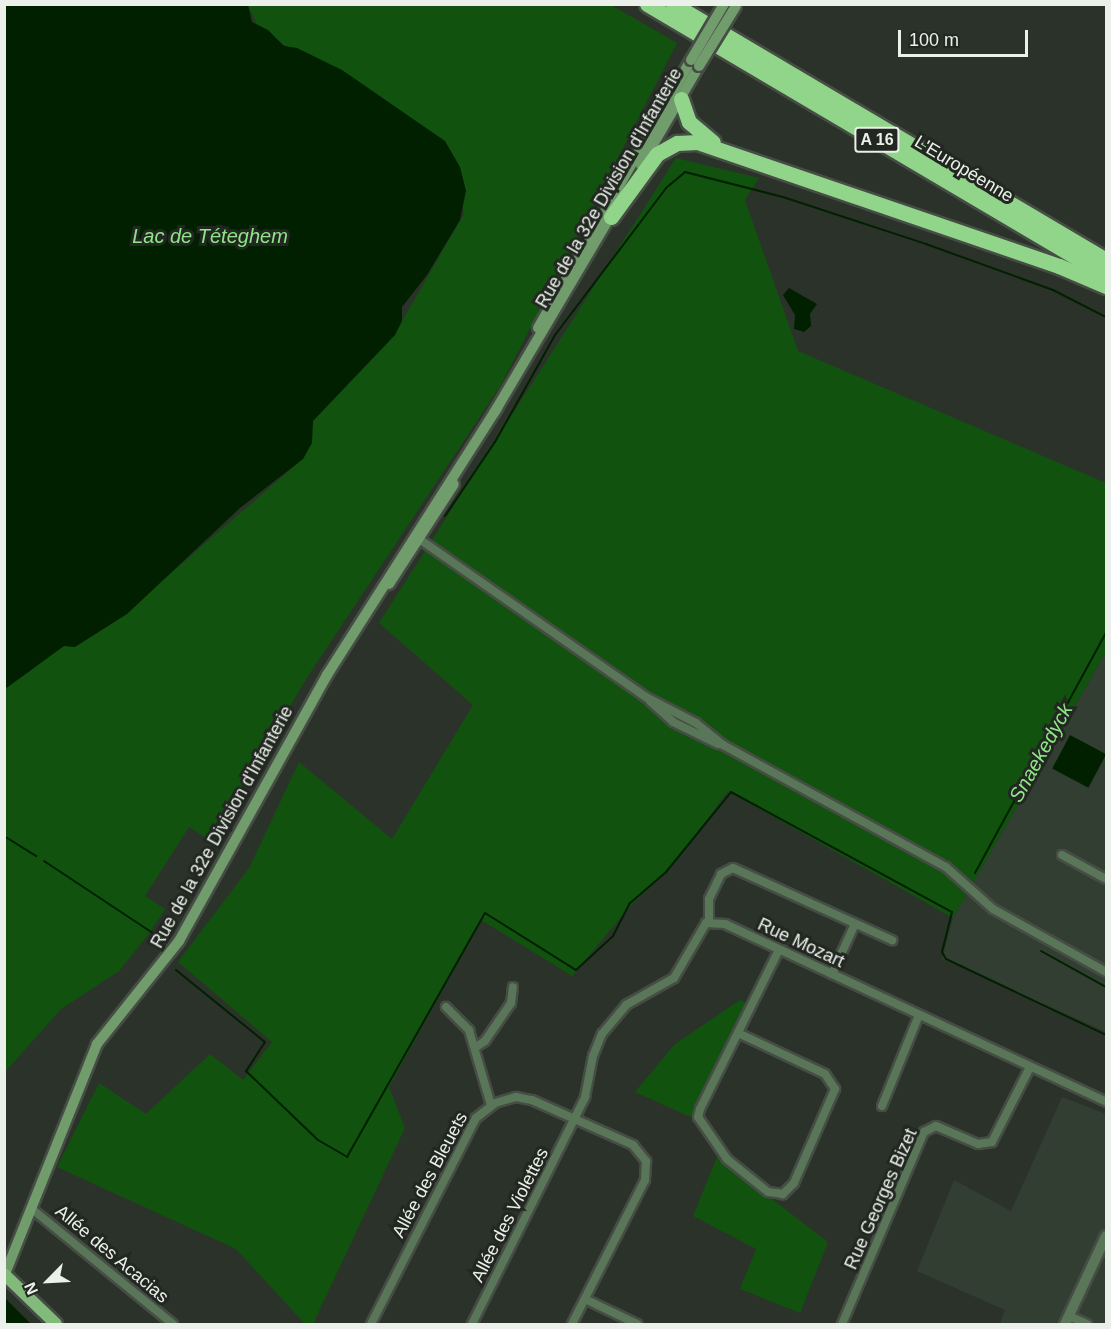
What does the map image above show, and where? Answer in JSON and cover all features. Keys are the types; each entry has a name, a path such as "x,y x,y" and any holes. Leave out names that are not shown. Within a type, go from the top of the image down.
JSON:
{"highway":[{"name":"L'Européenne","path":"647,4 1107,275"},
{"name":"L'Européenne","path":"673,4 1107,260"},
{"path":"689,4 758,47 803,81"},
{"path":"681,99 687,118 699,133 737,154"},
{"path":"611,217 654,157 668,147 697,142 1059,266 1107,286"}],"main road":[{"name":"Rue de la 32e Division d'Infanterie","path":"5,1274 32,1209 77,1087 97,1044 179,942 241,834 288,741 361,620 417,537 510,387 681,99 695,63 724,4"},
{"name":"Rue de la 32e Division d'Infanterie","path":"510,387 556,292 682,75 695,63 736,5"},
{"path":"681,99 682,75"},
{"path":"5,1274 56,1324"}],"street":[{"path":"417,537 646,697 690,733 727,748 946,867 993,909 1107,972"},
{"path":"1062,855 1107,879"},
{"path":"575,1119 586,1094 594,1052 607,1026 633,1000 674,978 699,930 709,922 709,899 723,872 733,868 892,940"},
{"name":"Rue Mozart","path":"709,922 722,923 1107,1102"},
{"path":"832,974 855,924"},
{"path":"738,1033 825,1074 835,1089 794,1183 783,1194 768,1192 727,1159 699,1122 700,1109 779,950"},
{"path":"476,1047 485,1041 511,1003 513,987"},
{"path":"446,1007 465,1024 476,1047 491,1104"},
{"path":"882,1106 919,1015"},
{"name":"Rue Georges Bizet","path":"843,1324 924,1132 936,1126 978,1144 992,1142 1030,1067"},
{"name":"Allée des Bleuets","path":"371,1324 472,1124 491,1104 509,1098 525,1098 638,1148 648,1169 572,1324"},
{"name":"Allée des Violettes","path":"472,1324 575,1119"},
{"name":"Allée des Acacias","path":"32,1209 173,1324"},
{"path":"1087,1324 1067,1320 1107,1236"},
{"path":"585,1299 637,1324"}],"shaded area":[{"path":"1106,652 1106,1032 942,959 953,918"},
{"path":"1062,1097 1106,1114 1106,1324 1000,1324 1005,1310 917,1271 954,1180 1011,1211"}],"green space":[{"path":"248,5 611,5 677,43 501,385 308,676 219,825 206,838 189,827 145,896 165,909 151,931 119,971 61,1009 5,1072 4,688 31,671 26,611 118,619 298,463 305,423 394,335 464,214 450,150 365,91 260,31"},
{"path":"676,158 759,178 745,200 798,351 1106,483 1106,652 953,918 728,791 673,865 630,906 572,976 481,920 389,1087 405,1128 313,1324 305,1324 236,1249 57,1167 99,1083 146,1114 210,1054 243,1080 272,1042 178,962 249,868 299,762 392,839 473,705 379,623"},
{"path":"740,1000 750,1004 693,1118 635,1092 675,1044"},
{"path":"717,1157 828,1242 800,1313 740,1289 756,1249 693,1216"}],"water":[{"name":"Lac de Téteghem","path":"4,5 248,5 252,22 268,30 284,46 297,48 342,70 445,141 460,167 466,191 460,220 427,275 402,307 402,321 395,335 313,421 312,443 303,459 240,508 127,614 75,647 64,646 5,689"},
{"path":"789,288 817,304 810,314 811,326 804,332 794,329 795,315 783,295"},
{"path":"1070,735 1106,754 1088,788 1052,769"},
{"path":"5,1298 31,1324 5,1324"}],"waterway":[{"path":"445,516 495,442 555,335 666,188 685,172 783,197 926,244 1053,290 1106,317"},
{"name":"Snaekedyck","path":"975,873 1106,633"},
{"path":"176,970 265,1042 246,1071 318,1140 347,1157 485,913 576,970 613,936 629,904 666,872 731,792 952,912 942,952 946,959 1106,1035"},
{"path":"4,836 36,856"},
{"path":"44,861 156,935"},
{"path":"1041,951 1106,987"}]}
